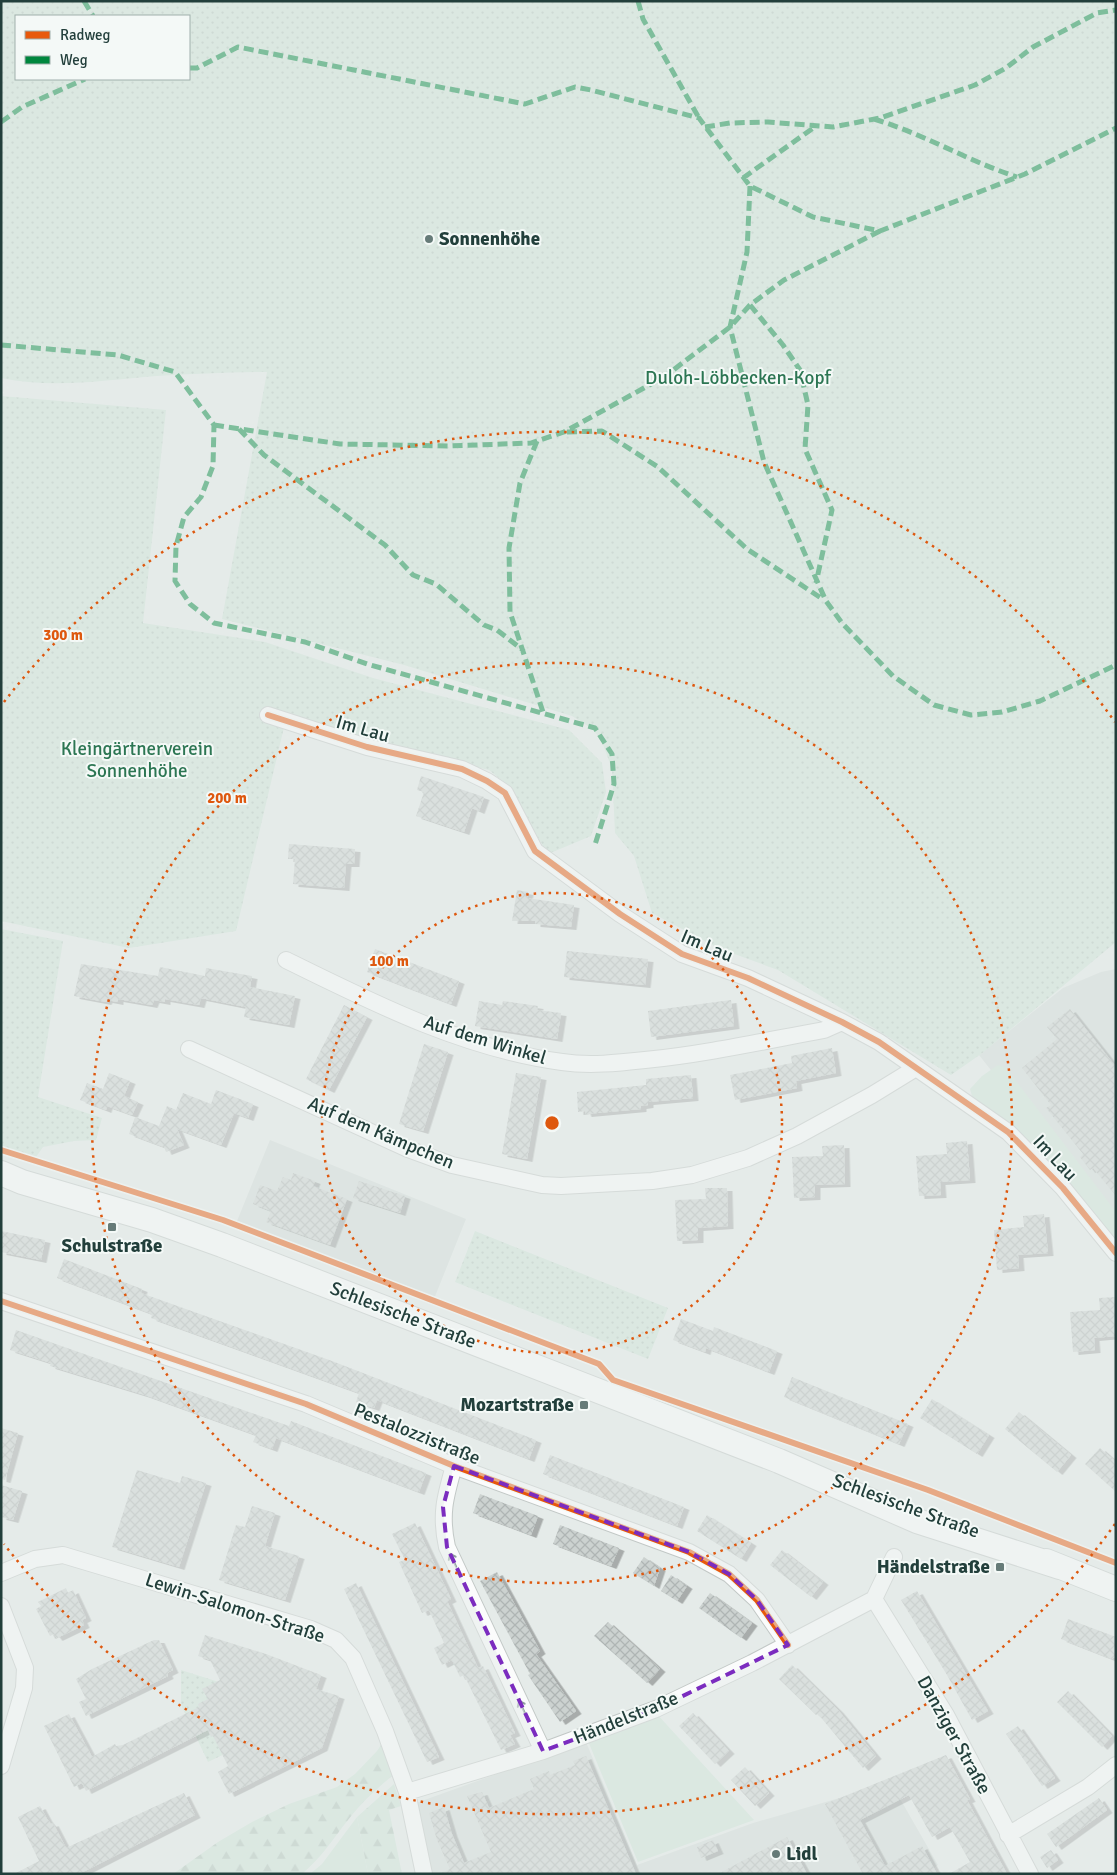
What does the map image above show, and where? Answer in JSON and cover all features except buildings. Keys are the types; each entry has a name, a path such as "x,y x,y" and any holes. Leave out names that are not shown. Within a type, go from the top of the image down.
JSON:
{"main road":[{"name":"Schlesische Straße","path":"8,1179 152,1220 222,1245 779,1461 922,1507 1060,1567 1116,1589"}],"street":[{"name":"Im Lau","path":"268,715 367,747 462,769 487,780 504,793 535,851 620,914 682,954 748,978 842,1022 879,1042 1008,1132 1063,1188 1116,1252"},
{"name":"Auf dem Winkel","path":"286,960 445,1032 508,1051 562,1062 611,1063 673,1057 824,1030 842,1022"},
{"name":"Auf dem Kämpchen","path":"189,1049 408,1149 452,1165 542,1185 561,1186 652,1182 692,1175 748,1158 797,1136 872,1095 916,1068"},
{"name":"Pestalozzistraße","path":"1,1301 306,1404 454,1466 689,1552 729,1574 758,1600 788,1645"},
{"path":"454,1466 443,1507 442,1526 447,1547 542,1751"},
{"name":"Lewin-Salomon-Straße","path":"1,1573 35,1559 63,1555 311,1629 336,1640 353,1658 385,1731 407,1792 424,1874"},
{"path":"874,1599 894,1557"},
{"name":"Händelstraße","path":"407,1792 542,1751 656,1709 788,1645 874,1599"},
{"name":"Danziger Straße","path":"874,1599 946,1715 1030,1874"},
{"path":"1,1606 25,1668 24,1688 1,1766"},
{"path":"1008,1835 1088,1787 1116,1765"}],"highlighted area":[{"path":"454,1466 689,1552 729,1574 757,1600 788,1645 656,1709 543,1751 447,1547 443,1507"}],"shaded area":[{"path":"1116,969 1116,1229 979,1055 1063,988 1101,972"},
{"path":"270,1140 466,1219 434,1299 237,1221"},
{"path":"586,1742 637,1865 753,1823 891,1783 938,1865 925,1874 431,1874 416,1803"}],"green space":[{"name":"Duloh-Löbbecken-Kopf","path":"1,1 1116,1 1116,942 981,1054 951,1075 778,970 718,948 652,913 634,856 615,833 612,769 601,739 591,728 572,716 404,665 222,619 267,372 171,375 60,383 1,378"},
{"name":"Kleingärtnerverein Sonnenhöhe","path":"1,396 166,410 143,623 265,642 373,678 569,730 602,763 606,792 591,836 548,854 505,783 489,770 285,723 236,931 129,948 1,921"},
{"path":"1,929 63,941 38,1097 102,1118 96,1140 74,1141 43,1147 36,1157 1,1148"},
{"path":"998,1065 1006,1068 1116,1212 1116,1245 972,1096 970,1089 982,1076"},
{"path":"475,1231 668,1308 648,1359 455,1282"},
{"path":"181,1670 295,1706 289,1723 208,1762 181,1705"},
{"path":"656,1713 754,1820 638,1862 588,1741"},
{"path":"385,1739 396,1773 359,1807 321,1855 302,1874 173,1874 218,1842 252,1822 289,1804 337,1787 355,1774 377,1751"},
{"path":"394,1784 401,1806 389,1810 402,1874 368,1874 357,1817"},
{"path":"357,1817 368,1874 310,1874 322,1864"}],"marked path":[{"path":"84,1 92,15"},
{"path":"638,1 643,19 699,118"},
{"path":"705,127 730,123 768,122 833,127 880,118 975,85 1006,68 1033,47 1097,13 1116,10"},
{"path":"190,68 197,68 238,47 525,104 575,87 591,90 699,118 750,186 813,217 880,231 1025,174 1116,128"},
{"path":"1,122 22,107 83,80"},
{"path":"874,119 911,132 999,171 1017,177"},
{"path":"743,178 816,126"},
{"path":"750,186 747,252 730,327 764,462 826,601 842,623 893,676 934,705 971,715 1002,712 1040,701 1116,665"},
{"path":"214,425 340,444 449,446 531,443 564,432 664,377 730,327 750,305 784,280 880,231"},
{"path":"750,305 783,345 800,370 808,405 805,449 832,510 816,583"},
{"path":"1,345 118,355 175,372 214,425 213,466 201,497 184,517 176,546 175,581 190,604 214,623 305,642 367,664 595,728 612,754 614,784 594,848"},
{"path":"239,429 264,455 385,545 413,575 436,584 484,625 497,630 524,651"},
{"path":"567,432 602,431 658,467 747,549 824,600"},
{"path":"537,441 520,483 509,548 510,612 543,712"}],"cycle path":[{"path":"268,715 367,747 462,769 487,781 505,793 535,851 620,914 682,954 748,978 842,1022 879,1042 1008,1132 1063,1188 1116,1253"},
{"path":"1,1150 223,1220 599,1364 613,1380 928,1490 1116,1563"},
{"path":"1,1301 306,1404 454,1466 689,1552 729,1574 757,1600 788,1645"}],"place":[{"name":"Sonnenhöhe","path":"429,239"},
{"name":"Schulstraße","path":"112,1227"},
{"name":"Mozartstraße","path":"584,1405"},
{"name":"Händelstraße","path":"1000,1567"},
{"name":"Lidl","path":"776,1854"}]}
